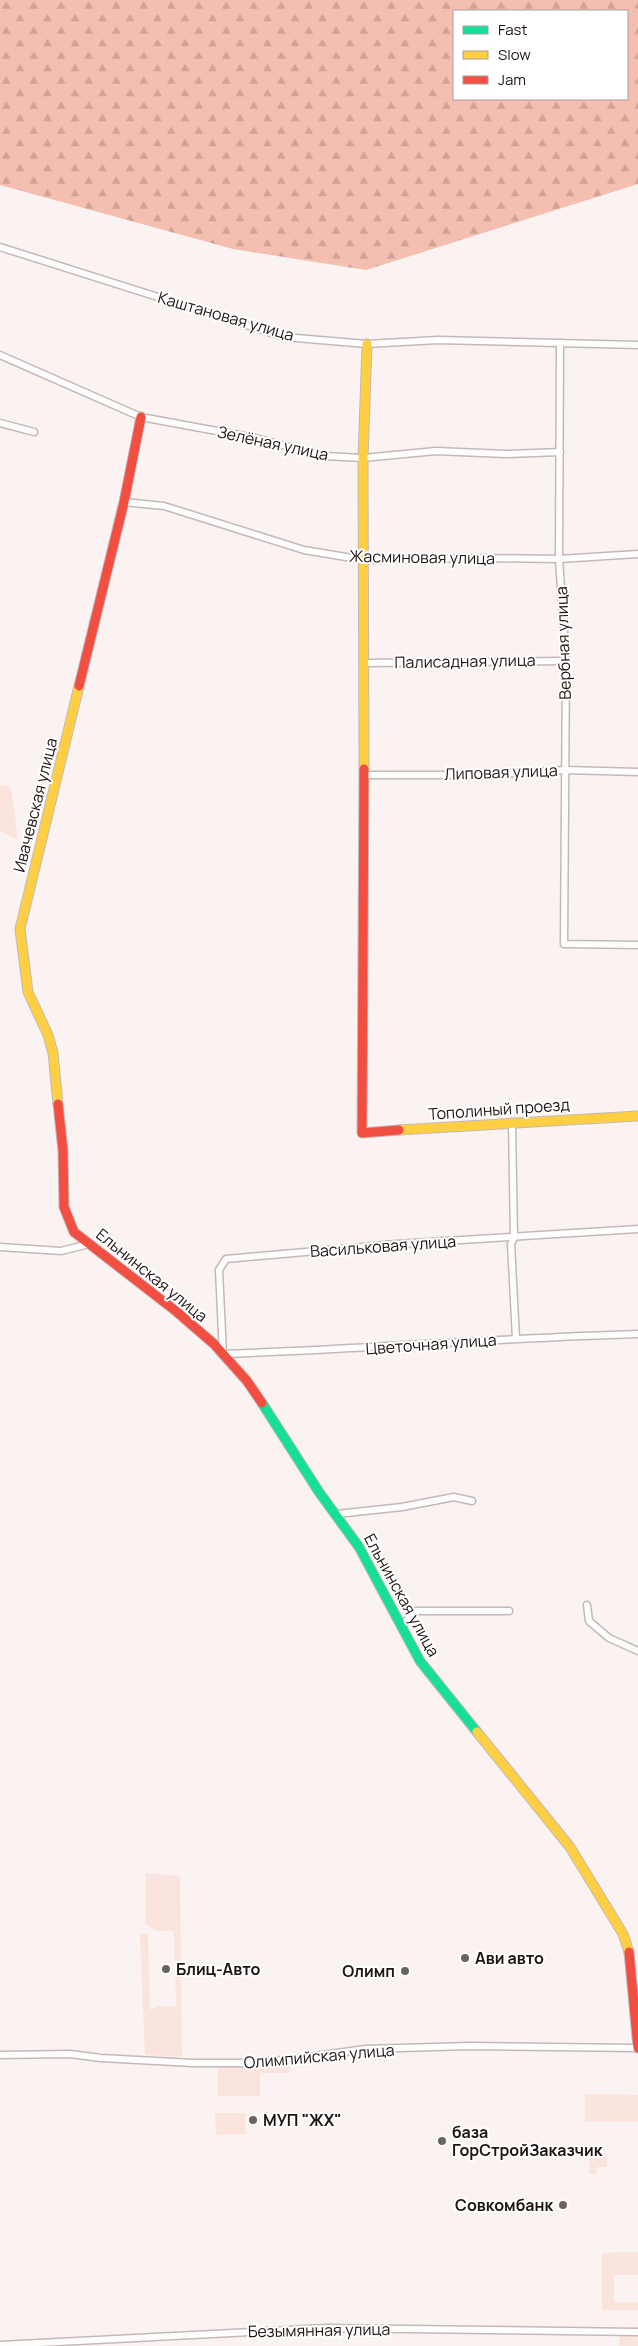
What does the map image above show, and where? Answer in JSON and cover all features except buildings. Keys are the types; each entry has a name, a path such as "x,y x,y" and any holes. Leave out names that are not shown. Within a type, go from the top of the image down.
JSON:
{"street":[{"name":"Каштановая улица","path":"0,247 284,337 367,344 438,340 638,345"},
{"name":"Вербная улица","path":"560,343 559,559 566,661 564,944 638,946"},
{"path":"364,775 363,458 367,344"},
{"name":"Зелёная улица","path":"0,355 141,416 255,438 324,456 363,458 436,451 506,454 560,452"},
{"name":"Ивачевская улица","path":"74,1232 64,1207 63,1151 53,1053 48,1035 28,992 20,930 124,502 141,416"},
{"path":"0,423 34,432"},
{"name":"Жасминовая улица","path":"124,502 164,506 304,550 364,560 461,558 559,559 638,554"},
{"name":"Палисадная улица","path":"365,663 566,661"},
{"name":"Липовая улица","path":"364,775 485,775 565,770 638,772"},
{"name":"Тополиный проезд","path":"364,775 362,1133 512,1122 638,1116"},
{"path":"512,1122 514,1238 511,1244 516,1338"},
{"name":"Васильковая улица","path":"223,1354 219,1270 226,1259 396,1244 638,1229"},
{"name":"Ельнинская улица","path":"74,1232 177,1312 223,1354 247,1381 292,1446 319,1492 337,1514 366,1559 420,1661 570,1847 614,1916 623,1934 629,1953 638,2048"},
{"path":"0,1247 61,1251 89,1244"},
{"name":"Цветочная улица","path":"223,1354 356,1349 516,1338 638,1334"},
{"path":"337,1514 402,1507 454,1497 472,1501"},
{"path":"587,1605 589,1620 609,1638 638,1651"},
{"path":"401,1627 415,1611 509,1611"},
{"name":"Олимпийская улица","path":"0,2055 70,2054 101,2058 193,2063 244,2063 366,2050 470,2046 638,2048"},
{"name":"Безымянная улица","path":"0,2345 327,2328 638,2332"}],"shaded area":[{"path":"0,785 11,787 18,840 0,831"},
{"path":"146,1873 180,1876 182,2057 145,2055 140,1934 148,1934 150,2010 158,2006 176,2006 174,1931 156,1931 145,1924"},
{"path":"290,2066 290,2073 260,2073 260,2096 218,2096 218,2067"},
{"path":"585,2094 638,2095 638,2122 585,2122"},
{"path":"215,2113 245,2113 246,2134 216,2135"},
{"path":"590,2153 607,2154 607,2167 597,2167 597,2174 589,2174"},
{"path":"638,2252 638,2275 614,2275 614,2302 638,2302 638,2310 602,2310 602,2253"},
{"path":"620,2336 638,2336 638,2346 619,2346"}],"green space":[{"path":"0,0 638,0 638,184 366,270 233,249 0,185"}],"traffic: fast":[{"path":"262,1403 319,1492 359,1547 420,1661 477,1732"}],"traffic: slow":[{"path":"364,769 363,458 367,344"},
{"path":"58,1104 53,1053 48,1035 28,992 20,929 79,686"},
{"path":"399,1130 638,1116"},
{"path":"477,1732 570,1847 623,1934 629,1952"}],"traffic: jam":[{"path":"79,686 124,502 141,417"},
{"path":"364,769 362,1133 399,1130"},
{"path":"58,1104 63,1151 64,1207 74,1232 177,1312 214,1344 247,1381 262,1403"},
{"path":"629,1952 638,2048"}],"place":[{"name":"Ави авто","path":"465,1958"},
{"name":"Блиц-Авто","path":"166,1969"},
{"name":"Олимп","path":"405,1971"},
{"name":"МУП \"ЖХ\"","path":"253,2120"},
{"name":"база ГорСтройЗаказчик","path":"442,2141"},
{"name":"Совкомбанк","path":"563,2205"}]}
